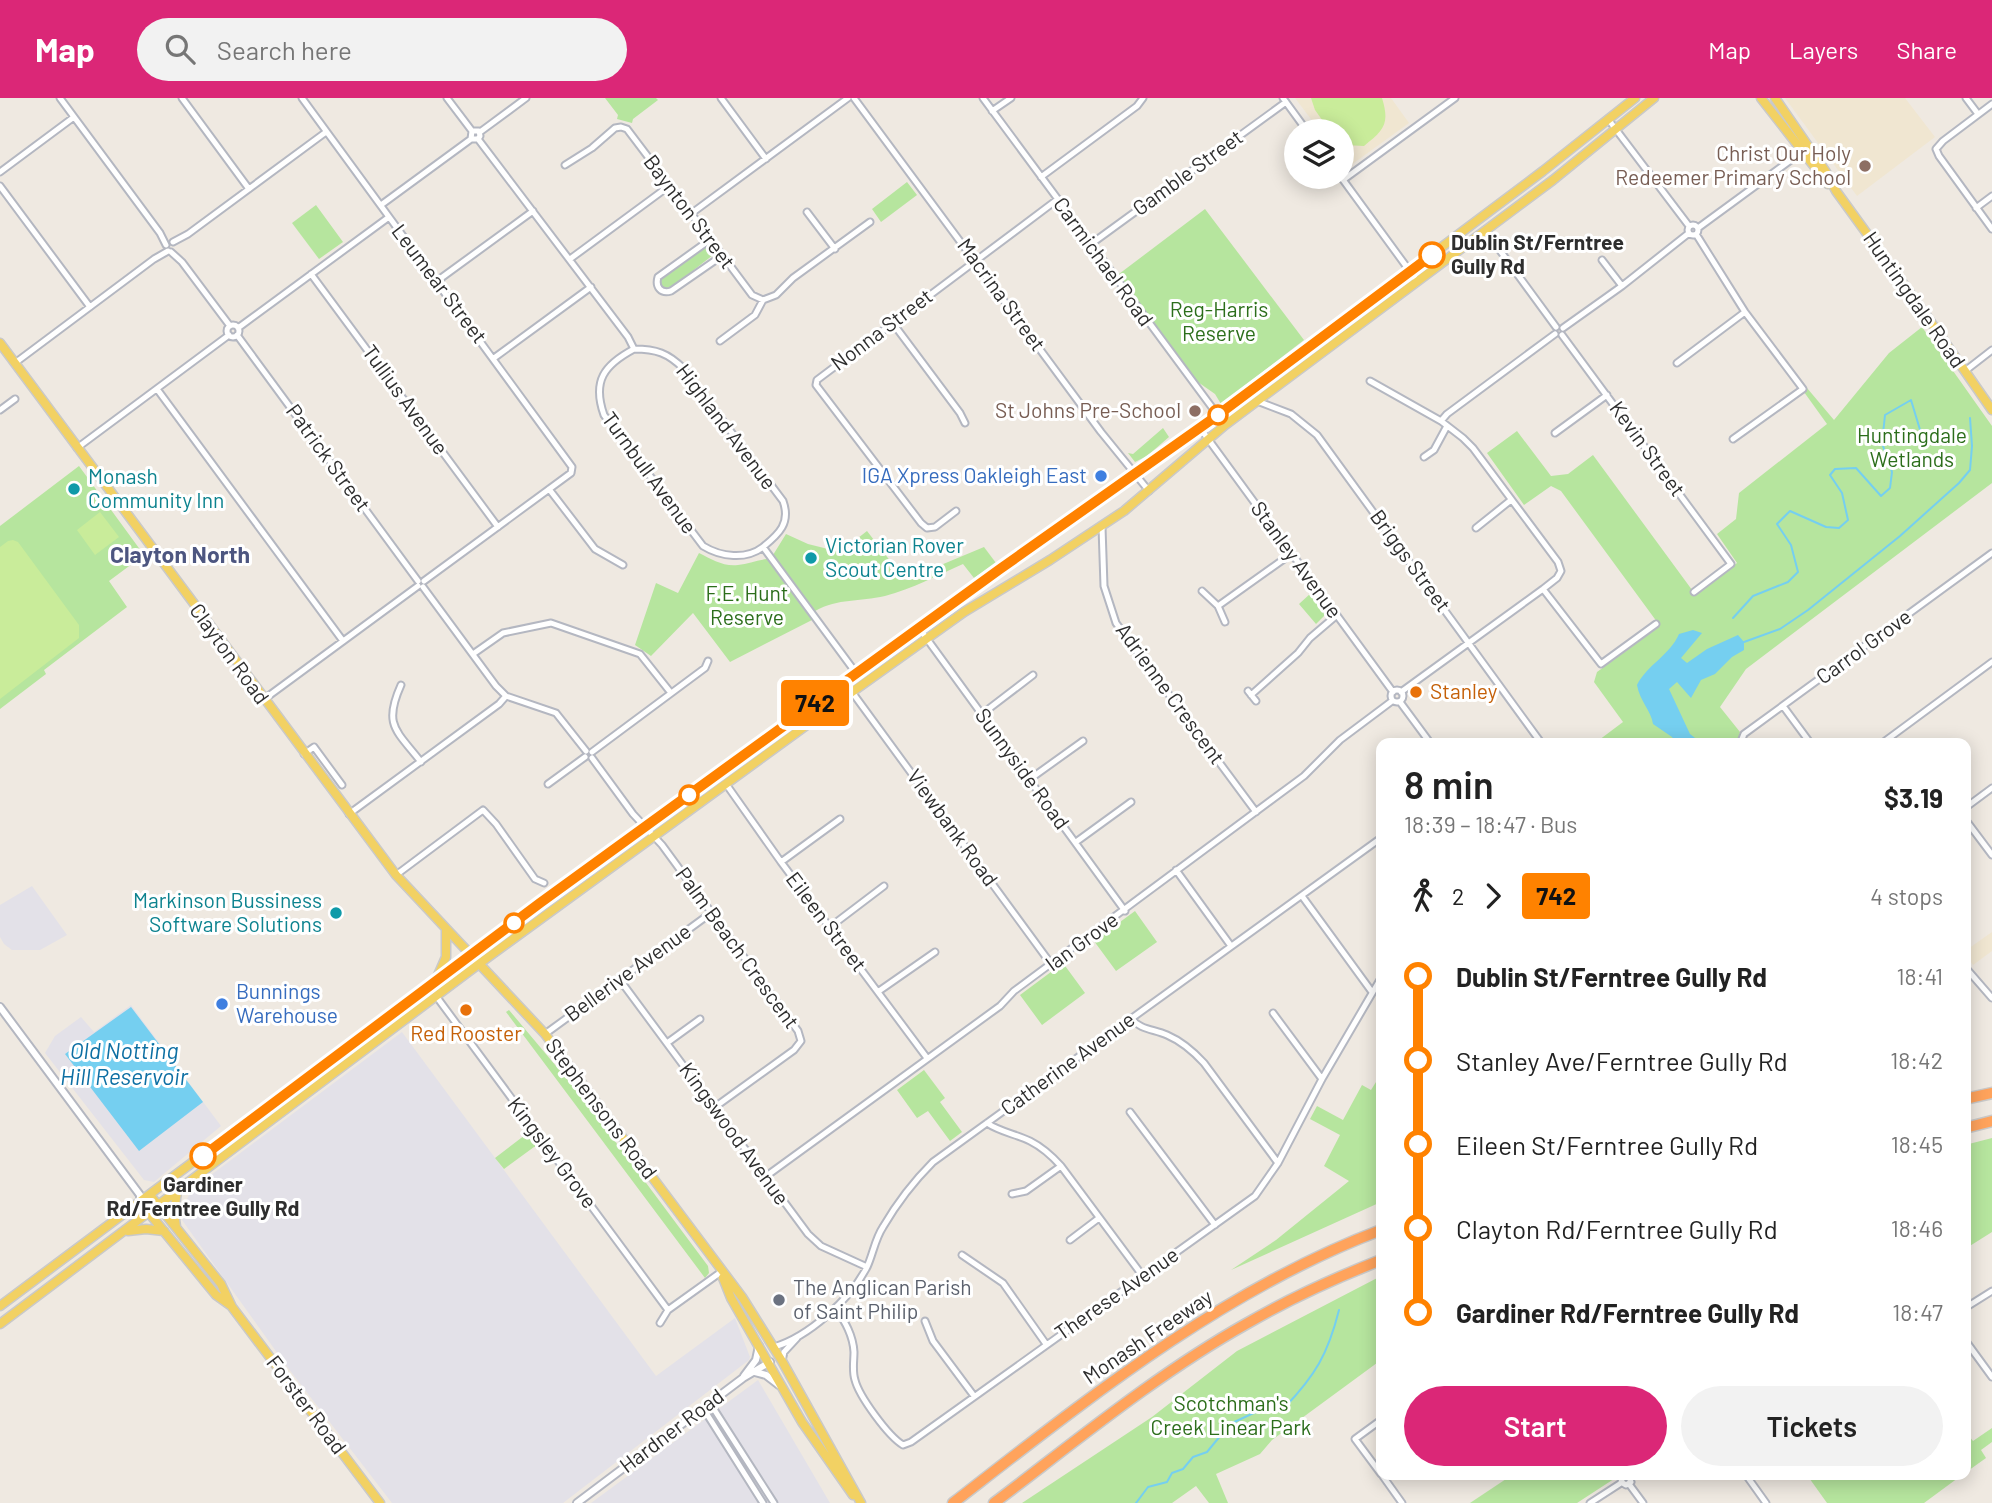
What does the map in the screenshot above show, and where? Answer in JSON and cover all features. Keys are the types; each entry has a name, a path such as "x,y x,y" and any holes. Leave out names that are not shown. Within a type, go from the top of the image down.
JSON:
{"highway":[{"path":"1971,1098 1992,1093"},
{"path":"1971,1128 1992,1121"},
{"path":"1971,1129 1992,1127"},
{"name":"Monash Freeway","path":"953,1503 1161,1348 1260,1286 1357,1238 1376,1232"},
{"name":"Monash Freeway","path":"996,1503 1172,1371 1233,1332 1288,1301 1376,1262"},
{"path":"946,1503 987,1477"}],"main road":[{"path":"0,1306 645,827 919,627 1218,415 1635,98"},
{"path":"0,1324 480,963 852,692 964,612 1102,527 1149,491 1225,425 1553,180 1654,98"},
{"name":"Huntingdale Road","path":"1761,98 1805,149 1992,410"},
{"name":"Huntingdale Road","path":"1775,98 1805,149"},
{"name":"Clayton Road","path":"0,343 263,700 396,875 472,954"},
{"path":"436,980 446,957 446,929"},
{"name":"Stephensons Road","path":"472,954 545,1034 742,1297 774,1347 860,1503"},
{"path":"378,1024 386,1034"},
{"path":"239,1129 247,1138"},
{"path":"176,1228 174,1212 177,1192"},
{"name":"Forster Road","path":"143,1198 158,1207 221,1284 232,1307 380,1503"},
{"name":"Forster Road","path":"143,1198 149,1214 216,1294 232,1307"},
{"path":"124,1231 163,1231"},
{"name":"Stephensons Road","path":"721,1272 731,1298 785,1391 831,1465 860,1503"},
{"path":"770,1362 774,1347"}],"street":[{"path":"60,98 230,326 229,335 77,448"},
{"path":"182,98 249,189"},
{"name":"Leumear Street","path":"302,98 570,461 571,473 549,489"},
{"path":"447,98 591,287 634,349"},
{"path":"381,205 526,98"},
{"path":"721,98 766,159"},
{"path":"692,213 848,98"},
{"name":"Macrina Street","path":"854,98 1101,432 1149,491"},
{"name":"Carmichael Road","path":"983,98 1225,425"},
{"path":"992,111 1011,98"},
{"path":"1041,177 1137,106 1143,98"},
{"path":"1354,170 1455,98"},
{"path":"1966,98 1978,114"},
{"path":"1284,100 1298,119"},
{"name":"Gamble Street","path":"1091,244 1284,100"},
{"path":"1992,104 1937,147 1939,156 1992,229"},
{"path":"0,172 74,117"},
{"path":"1608,119 1693,230 1745,312 1802,389 1733,439"},
{"name":"Baynton Street","path":"565,165 615,128 627,129 661,174 665,188 676,193 751,295 763,300"},
{"path":"15,363 326,132"},
{"path":"1441,421 1558,330 1622,286 1693,230 1805,149"},
{"path":"0,186 90,307"},
{"path":"570,259 665,188"},
{"path":"1350,189 1417,281"},
{"path":"1976,208 1992,196"},
{"name":"Nonna Street","path":"956,511 935,527 928,528 921,523 816,385 821,375 1058,199"},
{"path":"437,281 533,211"},
{"path":"807,212 835,248"},
{"path":"229,335 237,335 238,328 389,216"},
{"path":"720,341 755,315 763,300 776,295 793,278 870,222"},
{"path":"1485,230 1558,330"},
{"path":"711,239 658,277 661,291 671,291 723,255"},
{"path":"1602,260 1622,286"},
{"name":"Tullius Avenue","path":"311,274 498,527"},
{"path":"494,358 591,287"},
{"path":"1676,363 1745,312"},
{"path":"892,322 960,413 965,424"},
{"path":"230,326 238,328"},
{"name":"Kevin Street","path":"1558,330 1731,564 1694,592"},
{"name":"Patrick Street","path":"237,335 506,696"},
{"name":"Turnbull Avenue","path":"634,349 615,359 602,378 598,390 604,415 703,546 735,557 750,554 763,547"},
{"name":"Highland Avenue","path":"634,349 653,349 668,354 684,369 783,501 786,521 781,532 763,547"},
{"path":"1965,371 1992,350"},
{"path":"1370,381 1441,421 1474,448 1558,562 1561,571 1557,578 1543,589 1401,692 1393,692 1392,701 1400,702 1427,738"},
{"path":"157,389 343,641"},
{"path":"1555,433 1607,395"},
{"path":"0,410 15,398"},
{"name":"Briggs Street","path":"1257,401 1291,414 1317,435 1538,738"},
{"path":"1424,457 1434,450 1447,426"},
{"name":"Stanley Avenue","path":"1200,428 1393,692"},
{"path":"263,700 549,489 595,549 623,565"},
{"path":"1476,528 1511,500"},
{"name":"Adrienne Crescent","path":"1102,527 1104,586 1116,623 1256,812"},
{"path":"763,547 856,673"},
{"name":"Carrol Grove","path":"1742,738 1744,734 1992,553"},
{"path":"1218,606 1292,554"},
{"path":"1543,589 1601,664 1656,624"},
{"path":"1202,592 1218,606 1225,622"},
{"path":"1256,701 1249,693 1298,653 1310,638 1337,615"},
{"path":"473,654 503,633 551,623 640,654 671,693"},
{"name":"Sunnyside Road","path":"919,627 1125,911"},
{"path":"548,784 705,668 708,660"},
{"path":"1889,738 1992,662"},
{"path":"982,714 1033,675"},
{"path":"401,685 393,703 391,719 421,762"},
{"name":"Viewbank Road","path":"852,692 1051,964"},
{"path":"1400,702 1403,698 1401,692"},
{"path":"349,814 499,704 506,696 556,713 654,837"},
{"name":"Ian Grove","path":"765,1177 1000,1006 1014,991 1304,776 1339,740 1392,701"},
{"path":"1783,706 1807,738"},
{"path":"1030,779 1083,741"},
{"path":"304,754 314,747 342,785"},
{"name":"Eileen Street","path":"726,784 928,1058"},
{"path":"1971,804 1992,788"},
{"path":"1076,842 1131,802"},
{"path":"396,875 483,810 535,879 544,883"},
{"path":"781,862 841,819"},
{"path":"1971,827 1992,855"},
{"name":"Palm Beach Crescent","path":"654,837 798,1031 801,1041 794,1050 715,1107"},
{"name":"Catherine Avenue","path":"774,1347 802,1333 836,1308 852,1291 867,1267 881,1230 912,1182 933,1162 1376,842"},
{"path":"1176,870 1231,946"},
{"path":"830,927 884,886"},
{"path":"1302,896 1372,992"},
{"name":"Bellerive Avenue","path":"545,1034 711,913"},
{"path":"879,991 935,952"},
{"path":"1971,974 1992,998"},
{"name":"Kingswood Avenue","path":"620,980 814,1240 821,1246 867,1267"},
{"name":"Therese Avenue","path":"836,1308 852,1337 855,1381 863,1397 895,1440 903,1445 911,1442 1255,1196 1278,1163 1322,1079 1376,986"},
{"name":"Kingsley Grove","path":"436,996 668,1310"},
{"path":"0,1007 143,1198"},
{"path":"1273,1013 1322,1079"},
{"path":"1130,1018 1138,1027 1166,1034 1193,1052 1278,1163"},
{"path":"667,1043 700,1019"},
{"path":"1130,1112 1215,1225"},
{"path":"987,1123 995,1129 1032,1142 1048,1153 1061,1166 1142,1275"},
{"path":"1012,1194 1026,1191 1061,1166"},
{"path":"1070,1240 1099,1218"},
{"path":"962,1255 1003,1283 1045,1344"},
{"path":"660,1323 668,1310 721,1272"},
{"path":"1971,1304 1992,1291"},
{"path":"925,1321 933,1341 974,1396"},
{"name":"Catherine Avenue","path":"782,1362 784,1352 802,1333"},
{"path":"743,1378 757,1358 759,1344"},
{"path":"1971,1348 1992,1377"},
{"name":"Hardner Road","path":"577,1503 743,1378 770,1362"},
{"path":"755,1372 766,1375 785,1391"},
{"path":"710,1403 774,1503"},
{"path":"703,1408 763,1503"},
{"path":"1376,1424 1355,1439 1376,1468"},
{"path":"744,1472 752,1467"},
{"path":"1385,1480 1402,1503"},
{"path":"1590,1503 1623,1480"},
{"path":"1627,1480 1643,1503"},
{"path":"1750,1480 1766,1503"}],"shaded area":[{"path":"1295,98 1391,98 1409,123 1354,163 1354,119 1311,119"},
{"name":"Christ Our Holy Redeemer Primary School","path":"1785,98 1905,98 1935,137 1857,196"},
{"path":"32,886 67,935 40,950 12,950 0,937 0,905"},
{"path":"1992,932 1992,951 1973,965 1971,947"},
{"name":"Old Notting Hill Reservoir","path":"131,1005 221,1126 154,1182 144,1180 45,1053 55,1036 81,1017 94,1032"},
{"path":"402,1032 656,1376 735,1318 750,1357 563,1503 392,1503 288,1368 182,1220 184,1206 191,1190"},
{"path":"758,1380 830,1503 591,1503"}],"green space":[{"path":"605,98 658,100 633,119 632,123 617,119 618,115"},
{"path":"1311,98 1382,98 1384,126 1364,146 1354,145 1354,119 1321,119"},
{"path":"907,182 917,195 881,222 872,209"},
{"path":"316,205 343,242 319,259 292,223"},
{"name":"Reg-Harris Reserve","path":"1205,209 1304,340 1221,404 1215,394 1185,373 1115,277"},
{"path":"706,246 713,255 672,287 666,290 661,288 660,278"},
{"name":"Huntingdale Wetlands","path":"1922,327 1992,426 1992,483 1746,669 1720,707 1740,732 1738,738 1602,738 1623,722 1594,682 1597,672 1660,626 1561,491 1551,486 1524,505 1487,453 1517,431 1551,476 1568,474 1593,455 1695,594 1737,563 1717,534 1736,519 1739,493 1827,424 1804,392 1807,388 1834,420 1889,353"},
{"path":"1163,428 1169,437 1147,456 1135,462 1128,453 1133,454"},
{"path":"79,466 144,555 109,581 127,607 44,670 46,674 0,709 0,526"},
{"path":"100,512 119,537 95,555 77,530"},
{"name":"F.E. Hunt Reserve","path":"867,531 905,580 984,547 996,563 974,578 963,564 895,593 841,602 815,611 773,555 786,534 808,544 840,552"},
{"path":"13,540 18,542 79,625 79,638 0,699 0,547"},
{"name":"F.E. Hunt Reserve","path":"699,553 728,565 767,559 812,620 730,662 693,613 651,656 635,645 656,583 678,593"},
{"path":"1311,593 1326,614 1316,624 1299,604"},
{"path":"1135,911 1157,942 1116,971 1094,941"},
{"path":"1063,963 1085,993 1042,1025 1020,995"},
{"path":"509,1010 582,1097 708,1266 709,1273 705,1278 506,1012"},
{"path":"924,1070 945,1098 940,1102 962,1132 950,1141 928,1111 917,1118 897,1090"},
{"path":"1376,1082 1376,1204 1231,1270 1276,1240 1349,1181 1324,1166 1340,1135 1310,1119 1317,1106 1343,1120 1362,1085 1371,1090"},
{"path":"526,1131 538,1147 534,1147 504,1169 495,1158 525,1135"},
{"path":"1992,1138 1992,1232 1971,1245 1971,1143"},
{"name":"Scotchman's Creek Linear Park","path":"1376,1279 1376,1364 1272,1440 1260,1454 1216,1474 1228,1503 1209,1503 1196,1486 1172,1503 1022,1503 1152,1417 1237,1351"},
{"path":"1992,1428 1992,1442 1981,1450 1986,1458 1971,1469 1971,1438 1973,1441"},
{"path":"1504,1480 1612,1480 1577,1503 1470,1503"},
{"path":"1811,1480 1955,1480 1924,1503 1827,1503"}],"water":[{"path":"1693,630 1702,633 1681,658 1687,663 1707,649 1738,635 1744,642 1744,650 1732,657 1715,674 1701,680 1691,698 1677,682 1669,689 1690,734 1695,738 1673,738 1653,724 1637,685 1679,634"},
{"name":"Old Notting Hill Reservoir","path":"131,1007 203,1102 139,1151 65,1054"}],"waterway":[{"path":"1733,618 1753,596 1788,582 1798,572 1791,545 1777,524 1790,511 1826,527 1839,528 1848,520 1842,493 1830,475 1835,469 1856,468 1881,496 1890,488 1892,472 1882,443 1885,415 1911,400 1921,433 1937,436"},
{"path":"1744,642 1780,629 1808,610 1900,536 1959,483 1970,470 1970,418"},
{"path":"1136,1503 1148,1487 1167,1482 1172,1473 1183,1469 1193,1457 1207,1452 1230,1424 1258,1411 1284,1408 1319,1364 1339,1310"}],"bus line":[{"name":"742","path":"203,1156 540,903 1000,569 1218,415 1432,255"}],"place":[{"name":"Christ Our Holy Redeemer Primary School","path":"1865,166"},
{"name":"Dublin St/Ferntree Gully Rd","path":"1432,255"},
{"name":"St Johns Pre-School","path":"1195,411"},
{"name":"IGA Xpress Oakleigh East","path":"1101,476"},
{"name":"Monash Community Inn","path":"74,489"},
{"name":"Victorian Rover Scout Centre","path":"811,558"},
{"name":"Stanley","path":"1416,692"},
{"name":"Markinson Bussiness Software Solutions","path":"336,913"},
{"name":"Bunnings Warehouse","path":"222,1004"},
{"name":"Red Rooster","path":"466,1010"},
{"name":"Gardiner Rd/Ferntree Gully Rd","path":"203,1156"},
{"name":"The Anglican Parish of Saint Philip","path":"779,1300"}],"district":[{"name":"Clayton North","path":"180,555"}]}
